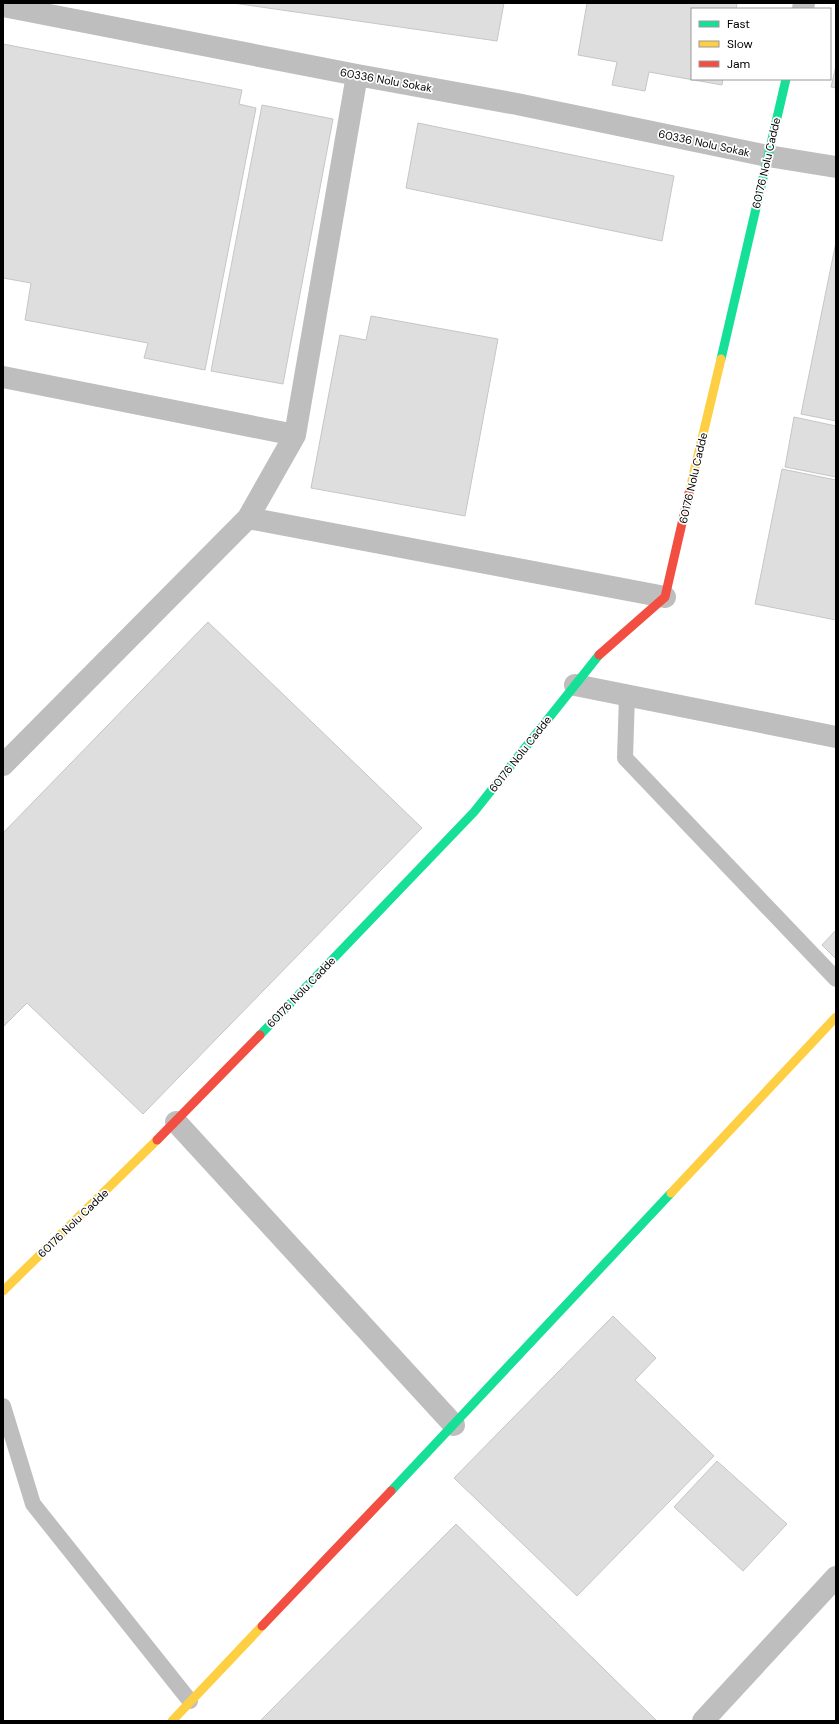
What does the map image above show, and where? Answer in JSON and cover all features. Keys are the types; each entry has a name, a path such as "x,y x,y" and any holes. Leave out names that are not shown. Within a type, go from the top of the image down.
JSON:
{"street":[{"name":"60336 Nolu Sokak","path":"3,6 357,75 518,104 768,156 836,167"},
{"path":"3,765 248,518 295,435 357,75"},
{"name":"60176 Nolu Cadde","path":"3,1291 176,1122 474,812 597,657 665,597 786,80"},
{"path":"3,377 295,435"},
{"path":"248,518 665,597"},
{"path":"575,685 836,737"},
{"path":"172,1721 454,1425 836,1018"},
{"path":"176,1122 454,1425"},
{"path":"703,1721 836,1577"}],"lane":[{"path":"627,696 625,758 836,979"},
{"path":"3,1406 34,1504 190,1701"}],"building":[{"path":"233,3 504,3 497,41"},
{"path":"587,3 737,3 736,8 691,8 691,79 649,72 645,91 612,85 617,62 578,55"},
{"path":"3,44 242,90 239,104 256,108 205,370 144,358 148,343 25,320 31,283 3,278"},
{"path":"836,66 836,88 831,87"},
{"path":"694,80 723,80 722,85"},
{"path":"262,105 333,119 283,384 211,371"},
{"path":"418,123 674,176 662,241 406,188"},
{"path":"836,242 836,421 801,414"},
{"path":"371,316 498,339 465,516 311,488 340,335 366,340"},
{"path":"794,417 836,426 836,477 785,467"},
{"path":"782,469 836,480 836,620 755,604"},
{"path":"208,622 422,828 143,1114 27,1003 3,1027 3,833"},
{"path":"836,930 836,959 822,945"},
{"path":"613,1316 656,1358 635,1380 714,1456 577,1596 454,1478"},
{"path":"717,1461 787,1524 743,1571 674,1507"},
{"path":"456,1524 657,1721 260,1721"}],"traffic: fast":[{"path":"721,359 786,80"},
{"path":"260,1035 474,812 599,655"},
{"path":"391,1491 671,1193"}],"traffic: slow":[{"path":"689,493 721,359"},
{"path":"671,1193 836,1017"},
{"path":"3,1291 157,1140"},
{"path":"172,1721 262,1626"}],"traffic: jam":[{"path":"599,655 665,597 689,493"},
{"path":"157,1140 260,1035"},
{"path":"262,1626 391,1491"}]}
